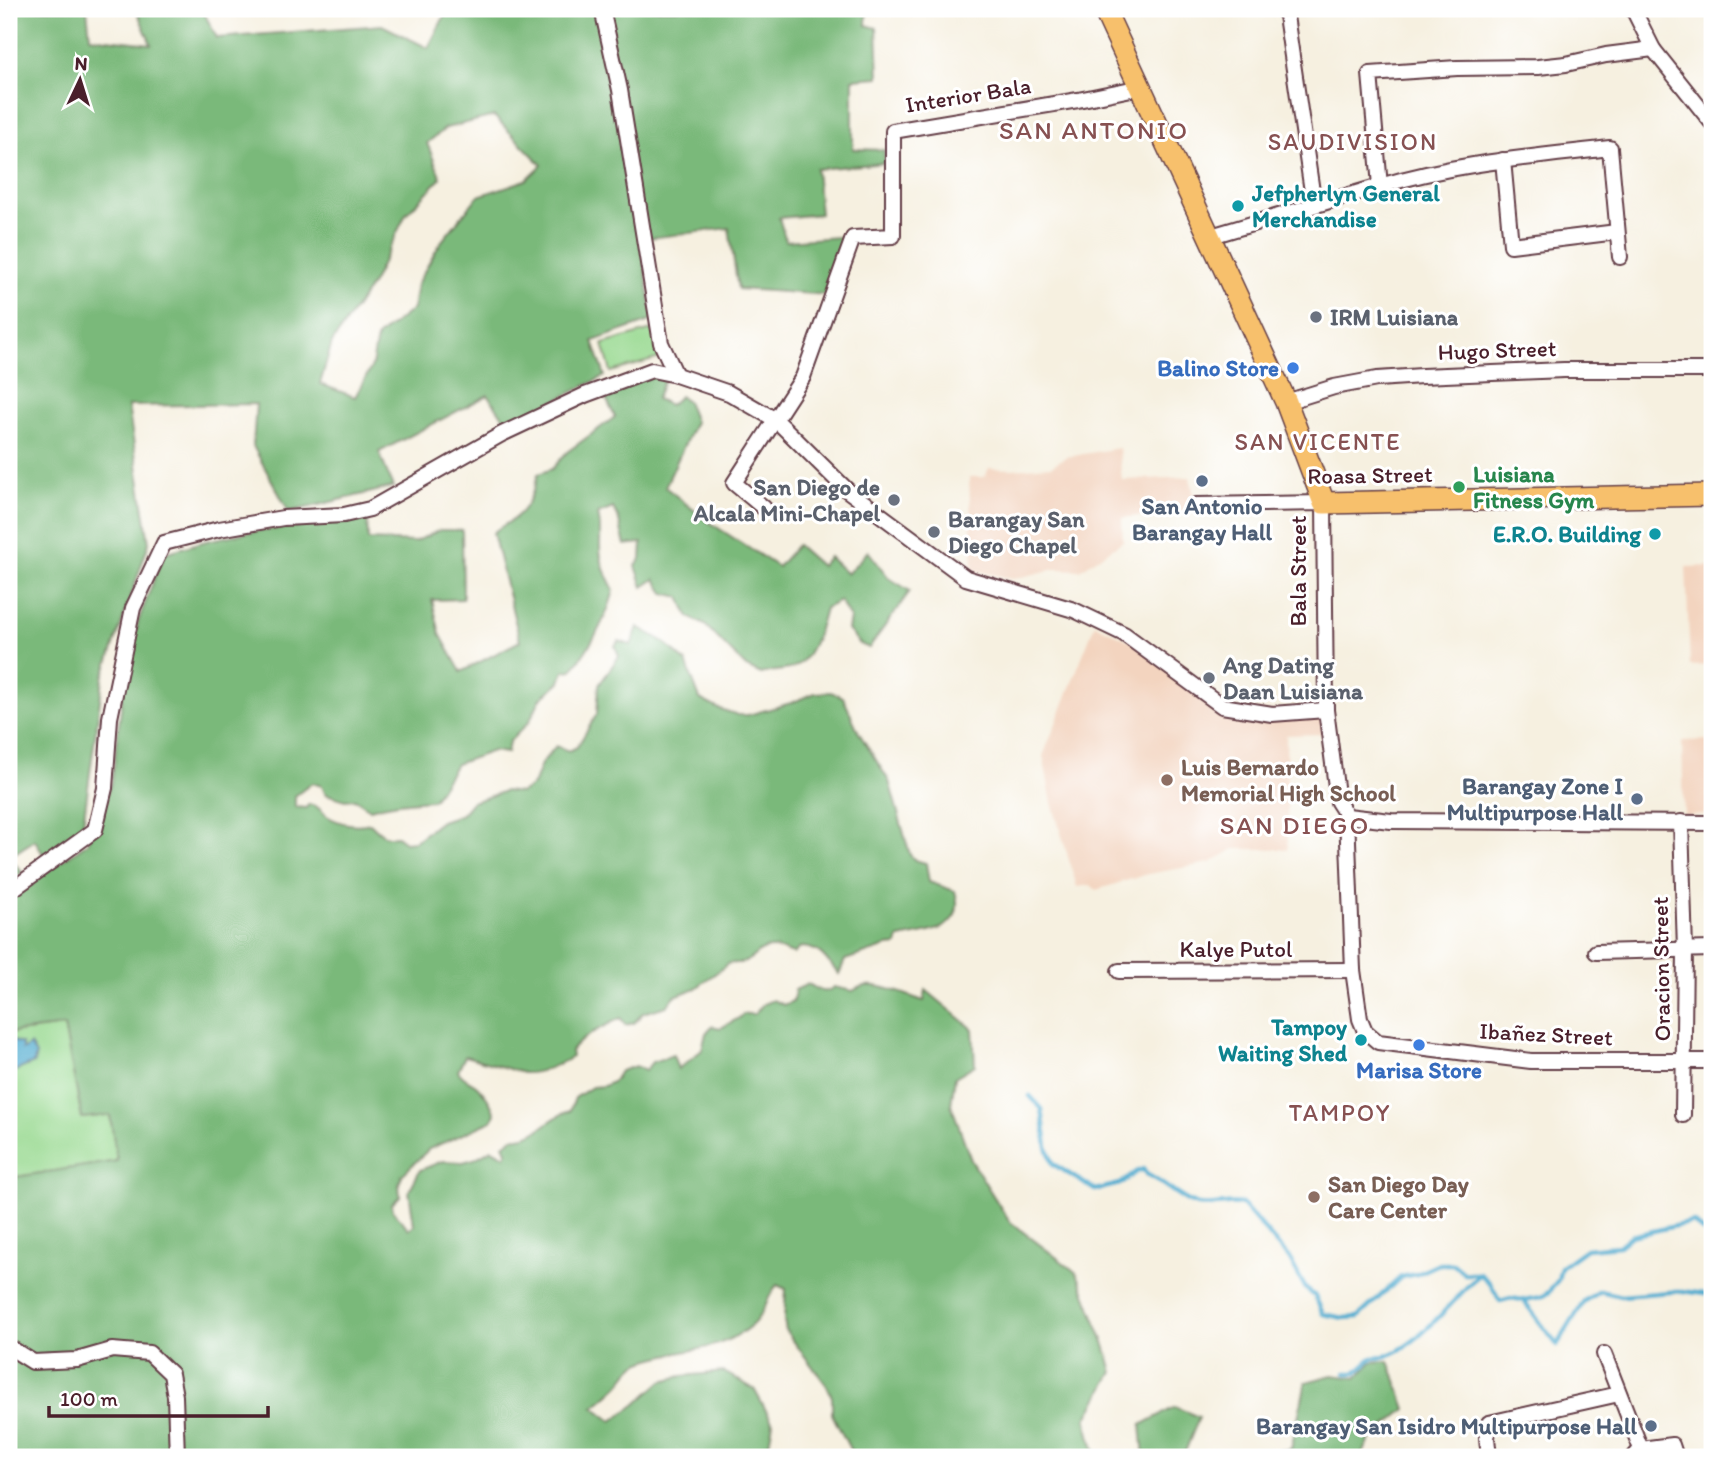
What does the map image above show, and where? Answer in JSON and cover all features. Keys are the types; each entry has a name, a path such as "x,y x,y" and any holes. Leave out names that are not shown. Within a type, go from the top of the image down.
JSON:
{"main road":[{"name":"Bala Street","path":"1104,9 1286,402 1324,503"},
{"name":"Roasa Street","path":"1324,503 1712,495"}],"street":[{"path":"602,9 620,90 661,342 676,375"},
{"path":"1284,9 1314,205"},
{"path":"1633,9 1653,49 1712,124"},
{"path":"1380,186 1370,74 1457,68 1538,67 1653,49"},
{"name":"Interior Bala","path":"776,420 803,377 853,237 893,236 893,131 1140,87"},
{"path":"1208,237 1425,173 1503,160 1610,148 1620,257"},
{"path":"1503,160 1511,244 1617,232"},
{"path":"9,892 95,830 105,788 110,719 133,608 164,543 219,529 284,518 344,515 370,509 502,434 585,395 652,370 729,393 776,420 847,490 965,579 1074,610 1124,634 1222,706 1272,714 1325,710"},
{"name":"Hugo Street","path":"1286,402 1334,387 1377,379 1564,370 1712,370"},
{"path":"764,508 734,483 776,420"},
{"name":"Roasa Street","path":"1196,505 1324,503"},
{"name":"Bala Street","path":"1324,503 1325,710 1338,802 1348,816 1353,970 1360,1019 1365,1031 1378,1042"},
{"path":"1348,816 1391,821 1712,823"},
{"name":"Oracion Street","path":"1681,822 1685,950 1683,1115"},
{"path":"1596,953 1712,949"},
{"name":"Kalye Putol","path":"1119,971 1353,970"},
{"name":"Ibañez Street","path":"1378,1042 1531,1061 1712,1061"},
{"path":"9,1347 33,1362 77,1360 112,1350 149,1353 171,1374 175,1396 177,1457"},
{"path":"1604,1354 1637,1453 1672,1445 1675,1457"},
{"path":"1489,1457 1489,1423 1619,1394"}],"shaded area":[{"path":"1119,448 1122,480 1190,477 1194,496 1193,510 1122,518 1123,541 1080,570 1054,569 1014,579 973,570 969,477 985,477 989,468 1051,466 1066,457"},
{"path":"1712,566 1712,665 1690,666 1686,567"},
{"name":"Luis Bernardo Memorial High School","path":"1095,624 1132,642 1219,709 1322,712 1322,734 1286,735 1288,849 1234,849 1210,863 1148,874 1096,890 1091,885 1077,887 1052,803 1043,756"},
{"path":"1712,740 1712,814 1684,815 1682,741"}],"green space":[{"path":"9,9 87,9 90,37 151,44 136,9 202,9 217,38 382,25 428,48 448,9 867,9 866,25 877,28 879,77 853,79 853,149 884,150 885,163 816,169 820,214 779,218 786,241 850,236 829,295 738,289 729,228 641,239 653,320 593,341 605,376 508,424 488,395 379,452 393,487 289,512 253,446 256,404 128,406 149,543 103,678 82,832 44,856 35,840 9,857","holes":["494,116 542,165 526,180 478,196 441,242 417,284 413,309 377,337 372,366 355,397 320,384 332,343 373,282 406,214 441,178 427,143 446,128"]},
{"path":"652,330 660,358 611,372 603,344"},
{"path":"650,373 666,376 656,399 670,405 680,396 687,401 695,422 665,487 709,522 778,567 797,545 821,566 829,557 847,574 868,551 889,578 910,591 869,648 860,644 848,630 850,618 840,601 825,608 809,653 797,666 761,674 746,667 705,625 689,617 680,597 664,593 655,579 643,587 636,566 641,559 642,543 625,545 613,508 598,514 601,559 614,590 607,611 579,661 572,670 564,671 560,682 541,698 529,722 509,742 507,753 493,751 456,764 433,800 370,809 355,799 345,800 326,794 322,786 312,783 295,796 295,807 306,808 309,804 343,823 370,823 382,834 397,836 405,842 415,841 441,821 462,814 472,802 505,791 520,793 533,785 541,764 556,746 569,751 577,747 597,714 599,685 619,656 615,646 619,641 631,645 638,627 663,641 686,662 700,699 717,708 738,715 748,715 815,693 831,692 843,697 859,733 889,781 910,855 915,860 926,863 929,882 955,891 955,915 942,928 899,938 897,945 845,960 839,974 814,950 801,947 793,954 776,948 765,949 747,961 729,963 696,988 675,996 667,1006 643,1013 634,1023 625,1025 621,1018 601,1028 576,1045 571,1051 572,1057 542,1070 523,1073 465,1056 458,1071 487,1098 495,1114 492,1121 429,1149 402,1175 400,1196 392,1204 393,1211 409,1229 414,1225 409,1191 420,1170 443,1161 463,1162 474,1159 492,1149 505,1156 507,1151 504,1145 513,1137 529,1135 570,1111 575,1098 592,1087 604,1086 614,1081 620,1071 636,1066 645,1071 652,1062 673,1055 678,1069 702,1050 706,1033 712,1026 721,1028 744,1014 755,1014 763,1004 773,1000 783,1005 793,1001 795,990 808,984 824,991 834,987 853,991 860,987 878,986 924,1001 926,990 973,1029 975,1065 955,1077 951,1104 971,1160 1009,1221 1077,1273 1105,1345 1113,1372 1086,1419 1096,1457 854,1457 832,1414 832,1397 827,1386 786,1331 786,1289 777,1285 756,1321 738,1335 711,1346 641,1362 594,1407 612,1421 662,1381 724,1372 754,1389 773,1423 769,1444 755,1457 9,1457 9,1178 117,1161 110,1115 82,1118 64,1026 9,1033 9,899 87,843 112,781 123,692 138,622 164,553 249,532 310,525 367,513 368,540 414,542 440,530 462,530 463,599 432,600 440,634 461,672 520,641 493,533 525,507 538,474 552,469 567,452 615,417 603,392"},
{"path":"9,857 22,872 9,882"},
{"path":"64,1026 82,1118 110,1115 118,1161 9,1178 9,1033"},
{"path":"1389,1361 1406,1409 1371,1438 1361,1457 1242,1457 1291,1449 1306,1382 1332,1375 1356,1378 1372,1362"},
{"path":"1175,1407 1199,1417 1183,1457 1144,1457 1141,1425"}],"water":[{"path":"11,1040 22,1044 22,1050 30,1045 36,1055 34,1063 15,1071 9,1069"}],"waterway":[{"path":"1030,1096 1042,1109 1047,1147 1053,1164 1095,1190 1120,1184 1143,1169 1146,1174 1198,1205 1242,1204 1289,1258 1306,1289 1315,1296 1323,1314 1344,1318 1358,1317 1401,1277 1417,1274 1439,1264 1453,1264 1465,1274 1480,1274"},
{"path":"1523,1300 1541,1297 1549,1292 1558,1280 1561,1267 1586,1249 1619,1246 1631,1236 1693,1222 1712,1239"},
{"path":"1346,1373 1355,1373 1372,1358 1387,1356 1416,1338 1480,1274 1490,1283 1500,1301 1511,1298 1523,1300 1557,1345 1584,1301 1600,1291 1621,1296 1682,1291 1712,1295"}],"place":[{"name":"Jefpherlyn General Merchandise","path":"1238,206"},
{"name":"IRM Luisiana","path":"1316,317"},
{"name":"Balino Store","path":"1293,368"},
{"name":"San Antonio Barangay Hall","path":"1202,481"},
{"name":"Luisiana Fitness Gym","path":"1459,487"},
{"name":"San Diego de Alcala Mini-Chapel","path":"894,500"},
{"name":"Barangay San Diego Chapel","path":"934,532"},
{"name":"E.R.O. Building","path":"1655,534"},
{"name":"Ang Dating Daan Luisiana","path":"1209,678"},
{"name":"Luis Bernardo Memorial High School","path":"1167,780"},
{"name":"Barangay Zone I Multipurpose Hall","path":"1637,799"},
{"name":"Tampoy Waiting Shed","path":"1361,1040"},
{"name":"Marisa Store","path":"1419,1045"},
{"name":"San Diego Day Care Center","path":"1314,1197"},
{"name":"Barangay San Isidro Multipurpose Hall","path":"1651,1426"}],"district":[{"name":"SAN ANTONIO","path":"1094,130"},
{"name":"SAUDIVISION","path":"1353,141"},
{"name":"SAN VICENTE","path":"1318,441"},
{"name":"SAN DIEGO","path":"1295,825"},
{"name":"TAMPOY","path":"1340,1112"}]}
